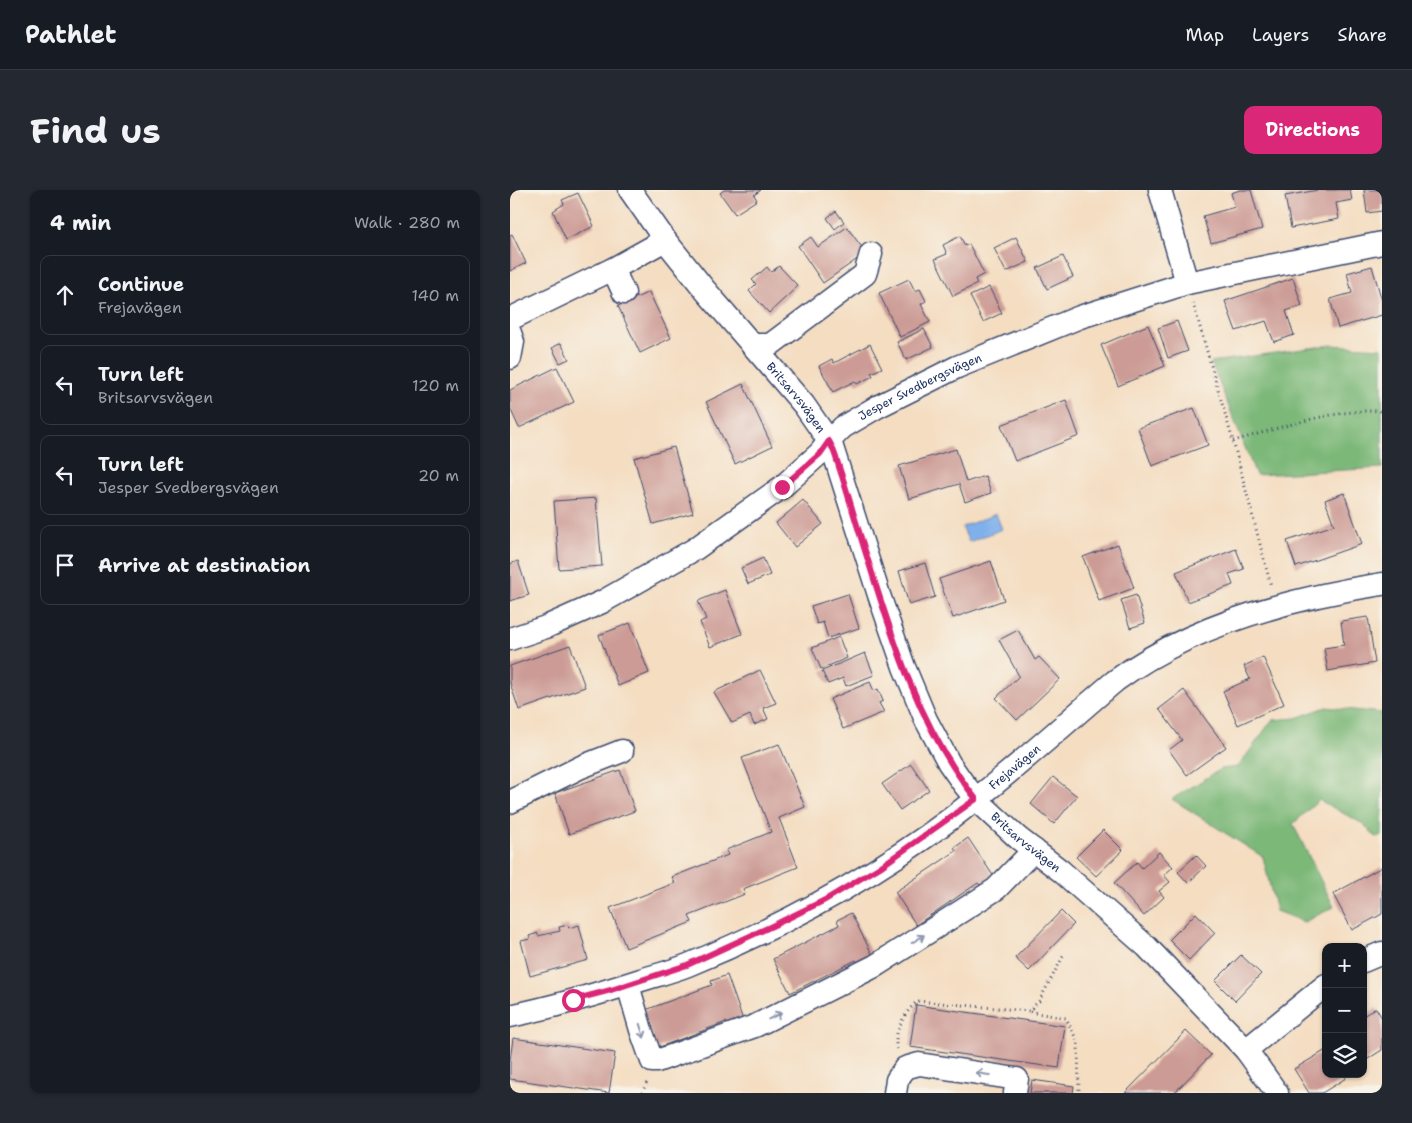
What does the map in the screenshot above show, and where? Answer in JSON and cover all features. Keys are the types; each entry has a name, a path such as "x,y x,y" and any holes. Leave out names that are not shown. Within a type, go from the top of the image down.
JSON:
{"street":[{"name":"Britsarvsvägen","path":"630,190 666,240 804,405 829,441 840,468 879,595 904,667 926,720 949,763 976,799 1018,838 1061,871 1147,947 1246,1050 1277,1093"},
{"path":"1160,190 1187,283"},
{"path":"510,319 666,240"},
{"name":"Jesper Svedbergsvägen","path":"510,640 546,627 602,602 695,549 782,487 820,454 829,441 843,427 957,367 1080,317 1187,283 1382,243"},
{"path":"752,345 770,345 865,274 871,254"},
{"path":"613,268 624,293"},
{"path":"510,333 513,342 510,358"},
{"name":"Frejavägen","path":"510,1016 543,1009 628,985 687,965 825,900 880,867 976,799 1129,670 1172,646 1235,620 1328,595 1382,584"},
{"path":"510,802 581,767 622,752"},
{"path":"628,985 652,1061 657,1061 755,1026 876,966 996,889 1034,850"},
{"path":"1367,959 1382,953"},
{"path":"1246,1050 1322,988"},
{"path":"895,1093 897,1080 905,1068 919,1064 1017,1080 1015,1093"}],"path":[{"path":"1187,283 1277,608"},
{"path":"1232,441 1330,414 1364,410 1382,411"},
{"path":"1029,1012 1039,1002 1065,953"},
{"path":"905,1068 895,1046 899,1027 911,1006 918,1001 1029,1012 1066,1018 1078,1043 1079,1093"}],"green space":[{"path":"1331,345 1382,348 1382,468 1256,475 1211,362"},
{"path":"1326,707 1382,713 1382,835 1376,837 1363,824 1319,800 1293,824 1334,907 1304,922 1276,911 1263,857 1172,799 1221,769 1238,767 1272,720 1296,718"}],"water":[{"path":"996,514 1002,529 969,542 962,527"}],"building":[{"path":"724,190 761,190 754,195 757,200 735,214 720,193"},
{"path":"1240,190 1251,190 1262,229 1211,243 1203,216 1235,207 1231,193"},
{"path":"1318,190 1350,190 1352,200 1336,203 1339,219 1291,228 1285,196"},
{"path":"1364,190 1382,190 1382,211 1367,213"},
{"path":"578,193 594,226 566,240 553,211 564,204 562,200"},
{"path":"836,211 844,222 835,229 827,218"},
{"path":"847,227 866,253 823,283 798,246 811,237 818,247"},
{"path":"512,234 526,263 510,271 510,235"},
{"path":"960,236 965,246 969,244 984,274 975,279 977,284 953,296 935,259 947,254 943,245"},
{"path":"1016,237 1028,262 1006,272 994,248"},
{"path":"1063,256 1073,277 1047,289 1037,268"},
{"path":"779,266 798,286 769,313 749,291 756,284 752,280 767,267 771,272"},
{"path":"1372,266 1382,301 1382,315 1338,328 1330,299 1352,293 1347,273"},
{"path":"1293,278 1302,306 1286,311 1294,335 1274,342 1266,321 1236,331 1225,301"},
{"path":"909,279 915,291 920,289 926,301 921,304 930,322 900,337 879,293"},
{"path":"989,287 1002,313 983,322 970,296"},
{"path":"649,292 671,338 640,353 618,306"},
{"path":"1177,321 1188,351 1168,358 1158,328"},
{"path":"1148,325 1165,366 1118,386 1101,345"},
{"path":"924,329 933,347 906,360 897,342"},
{"path":"561,343 569,359 560,363 552,348"},
{"path":"870,344 882,368 871,373 873,376 857,384 855,381 833,392 819,366 832,359 834,363"},
{"path":"557,367 574,402 519,428 510,408 510,390"},
{"path":"743,384 772,446 735,464 706,402"},
{"path":"1066,400 1079,436 1015,461 1001,425"},
{"path":"1194,408 1208,445 1152,466 1138,428"},
{"path":"674,447 693,513 653,524 634,458"},
{"path":"956,449 966,482 985,476 991,493 965,502 959,484 909,499 899,466"},
{"path":"1344,493 1362,544 1296,567 1287,541 1334,525 1325,500"},
{"path":"596,498 602,566 559,569 554,501"},
{"path":"803,500 823,524 795,547 776,523"},
{"path":"1118,544 1134,588 1099,601 1083,557"},
{"path":"1236,549 1244,569 1229,574 1233,585 1188,602 1176,572"},
{"path":"763,558 770,575 748,584 741,568"},
{"path":"518,561 529,595 510,601 510,564"},
{"path":"991,561 1004,600 953,618 939,579"},
{"path":"925,563 935,597 909,605 899,571"},
{"path":"725,590 742,634 710,647 700,622 706,619 698,601"},
{"path":"848,594 859,628 828,638 823,622 817,624 811,606"},
{"path":"1136,595 1145,623 1130,628 1121,600"},
{"path":"1368,617 1375,663 1328,671 1324,648 1344,645 1341,621"},
{"path":"630,623 649,673 618,686 599,635"},
{"path":"1018,630 1035,660 1039,657 1060,679 1017,720 996,698 1019,676 999,640"},
{"path":"839,637 847,658 821,669 812,648"},
{"path":"570,645 585,687 519,710 510,683 510,666"},
{"path":"865,653 874,675 846,686 843,678 828,684 822,671"},
{"path":"1263,657 1284,704 1238,725 1223,691 1250,679 1244,666"},
{"path":"760,670 776,703 763,708 768,719 754,725 750,715 732,723 714,692"},
{"path":"870,682 874,691 878,689 883,701 879,703 884,712 843,729 830,699"},
{"path":"1184,690 1226,747 1187,775 1169,750 1182,740 1159,709"},
{"path":"779,744 805,807 779,818 798,867 743,889 745,894 689,916 692,922 626,948 610,908 675,883 672,877 728,855 726,850 771,832 742,758"},
{"path":"911,764 929,790 900,810 882,784"},
{"path":"620,770 635,811 569,834 555,793"},
{"path":"1053,777 1077,796 1054,824 1031,804"},
{"path":"1103,830 1123,850 1096,876 1076,857"},
{"path":"968,838 994,877 981,886 978,883 916,925 895,892 956,851 954,848"},
{"path":"1159,852 1173,867 1164,875 1170,882 1159,891 1164,897 1144,916 1114,883 1137,862 1142,868"},
{"path":"1196,855 1206,866 1188,883 1178,872"},
{"path":"1382,867 1382,914 1352,930 1333,894"},
{"path":"1061,911 1074,924 1029,971 1015,958"},
{"path":"851,913 873,956 858,964 856,960 790,993 773,959 839,925 837,920"},
{"path":"1196,913 1215,933 1189,960 1169,940"},
{"path":"568,925 569,928 579,925 588,960 530,976 521,941 530,939 529,936 538,933 538,936 560,931 559,927"},
{"path":"1241,955 1261,974 1235,1001 1215,981"},
{"path":"727,975 743,1020 728,1026 726,1022 657,1048 643,1011 712,985 711,981"},
{"path":"916,1005 1065,1026 1059,1068 910,1047"},
{"path":"1376,1008 1382,1018 1382,1050 1367,1059 1367,1033 1367,1014"},
{"path":"1186,1031 1211,1055 1174,1093 1125,1093"},
{"path":"513,1038 615,1053 609,1093 510,1079"},
{"path":"1322,1052 1322,1078 1346,1078 1322,1093 1309,1093 1294,1069"},
{"path":"1032,1080 1074,1086 1073,1093 1030,1093"}],"route":[{"path":"573,1000 611,990 687,965 825,900 880,867 976,799 949,763 926,720 904,667 879,595 840,468 829,441 820,454 782,487"}]}
